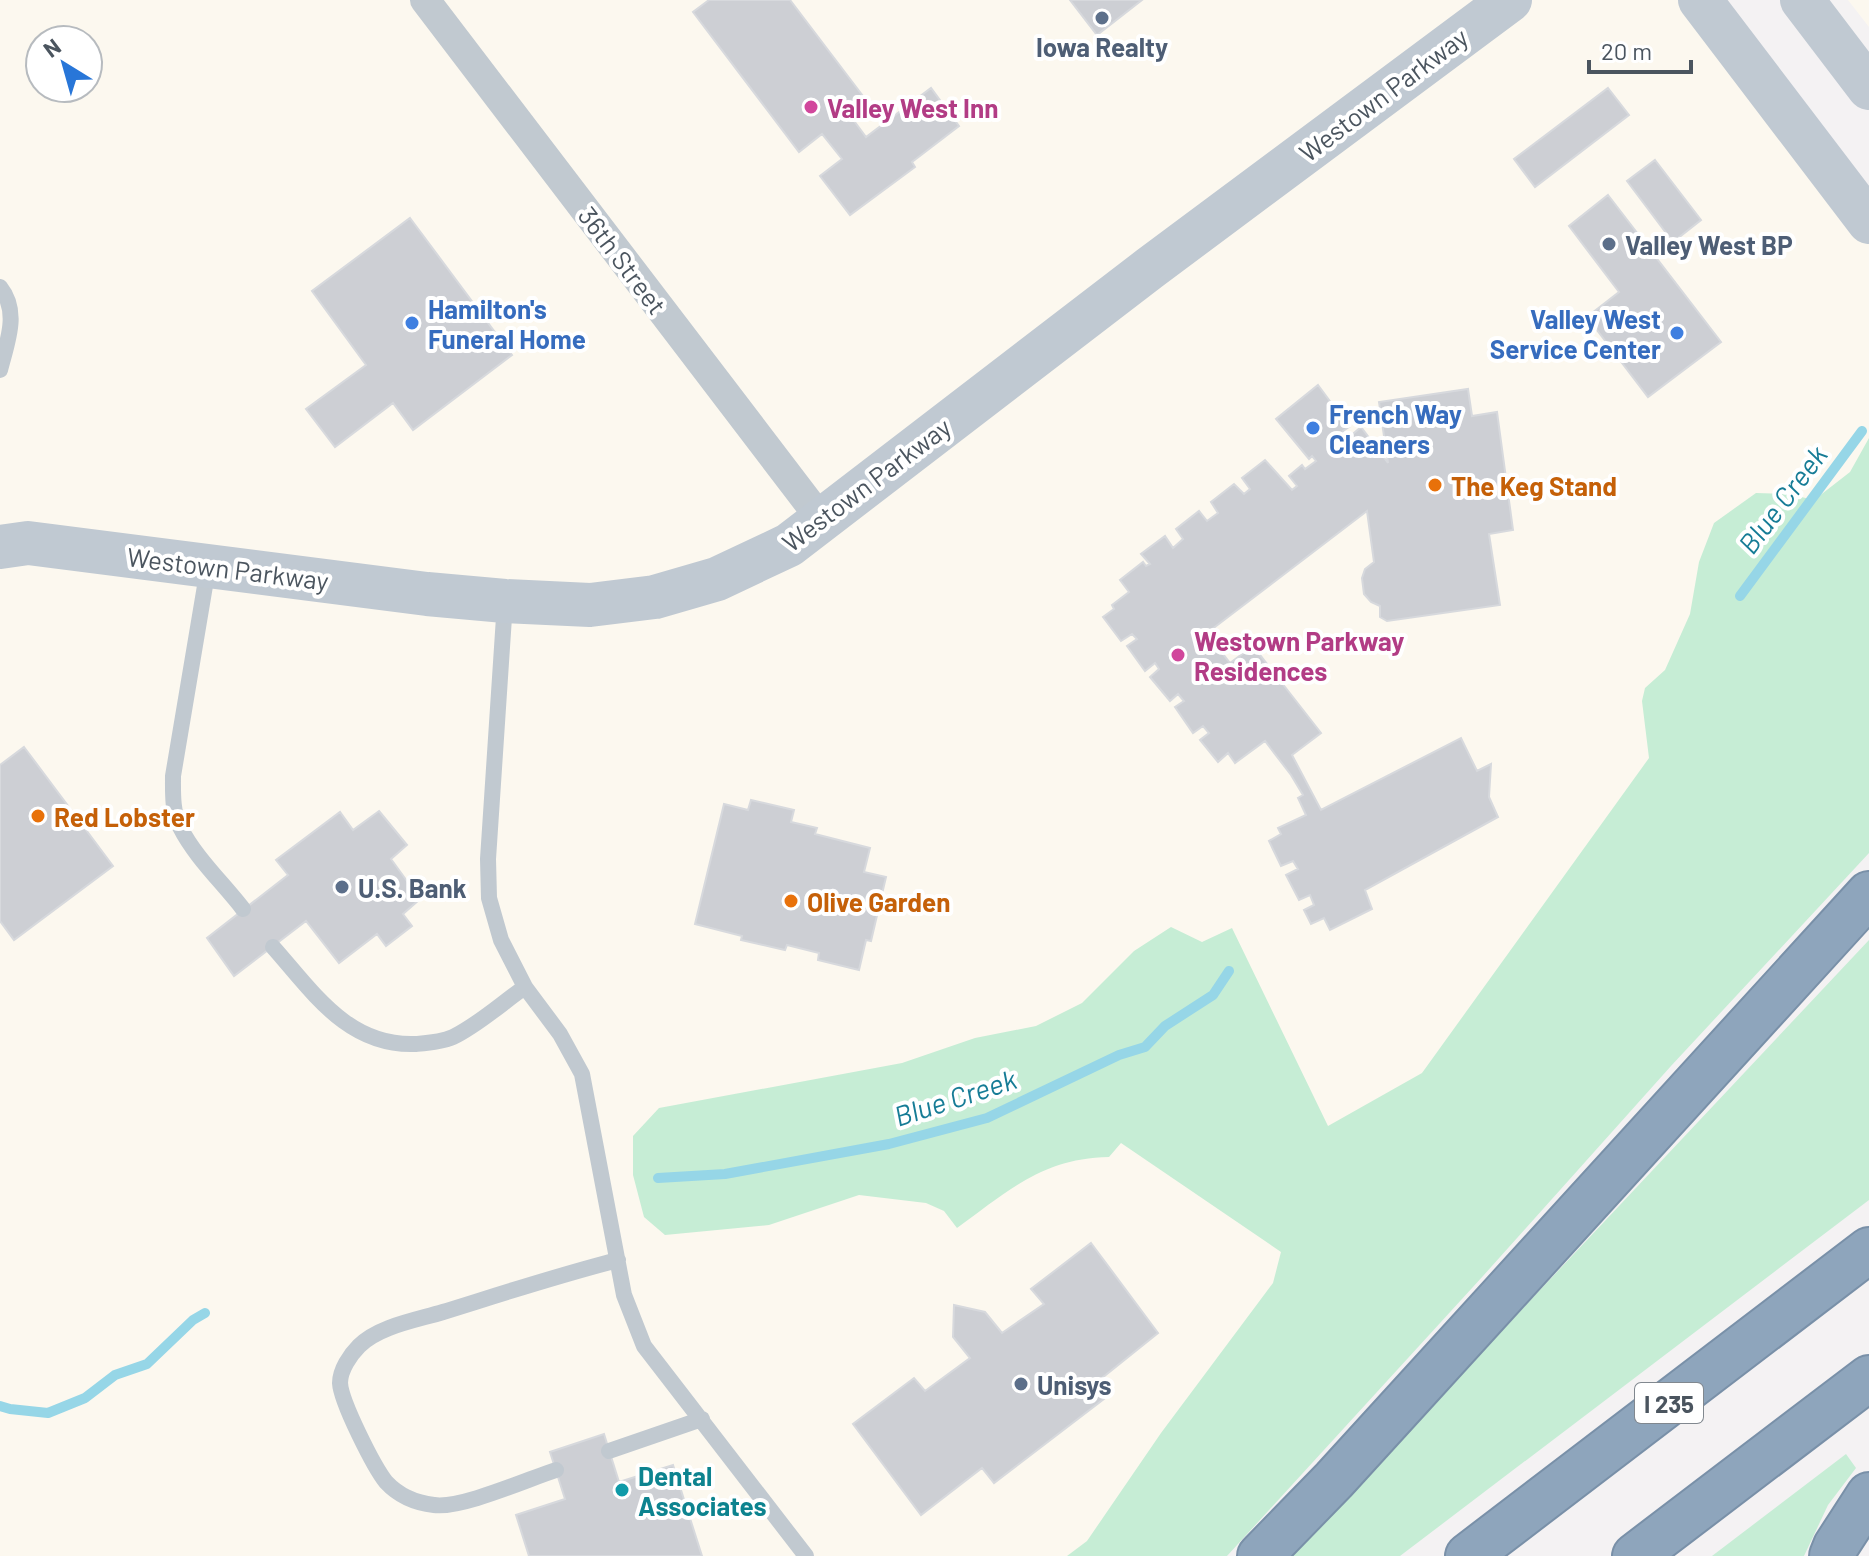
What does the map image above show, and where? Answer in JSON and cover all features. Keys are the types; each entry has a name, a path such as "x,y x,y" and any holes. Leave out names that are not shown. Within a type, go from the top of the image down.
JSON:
{"highway":[{"path":"1260,1556 1334,1480 1869,894"},
{"name":"I 235","path":"1468,1556 1869,1250"},
{"path":"1635,1556 1869,1378"},
{"path":"1832,1556 1869,1495"}],"street":[{"name":"36th Street","path":"425,0 821,519"},
{"name":"Westown Parkway","path":"0,547 28,543 427,594 590,605 655,597 717,579 789,545 1150,268 1510,0"},
{"path":"1700,0 1869,222"},
{"path":"1802,0 1869,88"}],"lane":[{"path":"0,287 13,317 0,370"},
{"path":"208,566 173,776 173,803 179,825 243,909"},
{"path":"505,601 488,859 489,898 501,940 525,987 560,1034 582,1074 624,1295 644,1346 806,1556"},
{"path":"273,947 328,1009 350,1027 391,1043 434,1042 453,1037 525,987"},
{"path":"556,1470 467,1500 439,1506 414,1501 385,1481 368,1449 344,1402 340,1382 344,1367 360,1345 395,1327 618,1260"},
{"path":"609,1451 702,1419"}],"shaded area":[{"path":"0,0 1700,0 1869,222 1869,447 1093,1556 0,1556"},
{"path":"1848,0 1869,0 1869,27"}],"green space":[{"path":"1869,438 1869,853 1671,1066 1227,1556 1067,1556 1087,1541 1161,1433 1273,1283 1281,1252 1121,1143 1109,1157 1065,1163 1027,1179 957,1228 944,1211 926,1203 859,1195 769,1225 665,1235 644,1217 633,1175 633,1136 659,1108 902,1063 975,1038 1036,1026 1082,1003 1134,951 1171,927 1202,942 1232,928 1328,1126 1422,1073 1649,758 1642,701 1645,688 1665,670 1690,614 1699,562 1714,523 1756,493 1789,494 1814,500 1850,472"},
{"path":"1869,940 1869,1200 1400,1556 1290,1556"},
{"path":"1846,1454 1856,1468 1828,1505 1804,1556 1712,1556"}],"building":[{"name":"Valley West Inn","path":"709,0 790,0 866,100 849,114 866,137 931,88 959,126 912,162 915,167 850,215 820,176 842,159 822,134 799,152 693,12"},
{"name":"Iowa Realty","path":"1070,0 1142,0 1097,35"},
{"path":"1608,88 1629,115 1535,187 1514,159"},
{"path":"1655,160 1701,220 1673,242 1627,181"},
{"path":"1608,195 1721,342 1648,397 1587,317 1619,292 1569,226"},
{"name":"Hamilton's Funeral Home","path":"410,218 512,355 413,430 393,403 335,447 306,409 366,365 312,291"},
{"name":"Westown Parkway Residences","path":"1318,385 1349,427 1343,431 1348,438 1361,427 1388,463 1379,402 1468,389 1472,416 1497,412 1513,530 1489,534 1500,605 1387,621 1380,617 1380,606 1364,594 1362,578 1365,569 1374,562 1367,511 1207,633 1230,663 1253,646 1321,733 1292,755 1321,810 1461,738 1477,771 1491,764 1489,797 1498,817 1365,890 1372,909 1330,930 1324,918 1311,924 1304,910 1314,905 1310,895 1299,900 1286,875 1298,869 1293,861 1281,866 1269,841 1281,834 1278,828 1306,815 1298,798 1303,795 1291,775 1265,741 1235,763 1228,753 1218,762 1200,740 1209,733 1203,726 1193,733 1175,707 1184,701 1178,694 1170,701 1150,677 1159,669 1155,663 1145,671 1127,646 1137,639 1132,634 1121,641 1103,617 1114,609 1112,605 1129,592 1120,580 1143,562 1146,566 1150,564 1141,554 1165,536 1173,548 1183,539 1176,529 1199,511 1207,521 1218,513 1211,502 1234,484 1244,494 1250,489 1242,478 1265,460 1292,490 1297,486 1289,476 1302,465 1305,469 1316,461 1312,456 1309,459 1276,419"},
{"name":"Red Lobster","path":"24,747 113,866 14,940 0,921 0,765"},
{"name":"Olive Garden","path":"751,800 794,810 791,822 817,828 815,834 870,848 864,872 886,877 871,941 866,940 859,970 818,960 819,953 787,945 785,950 741,940 742,936 695,924 724,804 748,810"},
{"name":"U.S. Bank","path":"379,811 407,845 391,859 420,899 403,914 412,926 386,946 377,934 339,963 306,921 234,976 207,938 288,875 276,860 340,812 353,830"},
{"name":"Unisys","path":"1091,1243 1158,1333 1102,1378 1113,1392 994,1483 982,1468 921,1515 853,1424 914,1378 925,1391 970,1358 953,1337 954,1305 985,1312 1002,1333 1044,1304 1031,1289"},
{"name":"Dental Associates","path":"604,1434 619,1482 673,1465 702,1556 529,1556 516,1515 565,1499 550,1452"}],"waterway":[{"name":"Blue Creek","path":"1740,596 1862,431"},
{"name":"Blue Creek","path":"658,1178 725,1174 889,1144 987,1118 1119,1055 1145,1047 1165,1026 1213,995 1229,971"},
{"name":"Blue Creek","path":"0,1406 48,1413 85,1398 115,1375 147,1364 193,1320 205,1313"}],"place":[{"name":"Iowa Realty","path":"1102,18"},
{"name":"Valley West Inn","path":"811,107"},
{"name":"Valley West BP","path":"1609,244"},
{"name":"Hamilton's Funeral Home","path":"412,323"},
{"name":"Valley West Service Center","path":"1677,333"},
{"name":"French Way Cleaners","path":"1313,428"},
{"name":"The Keg Stand","path":"1435,485"},
{"name":"Westown Parkway Residences","path":"1178,655"},
{"name":"Red Lobster","path":"38,816"},
{"name":"U.S. Bank","path":"342,887"},
{"name":"Olive Garden","path":"791,901"},
{"name":"Unisys","path":"1021,1384"},
{"name":"Dental Associates","path":"622,1490"}]}
